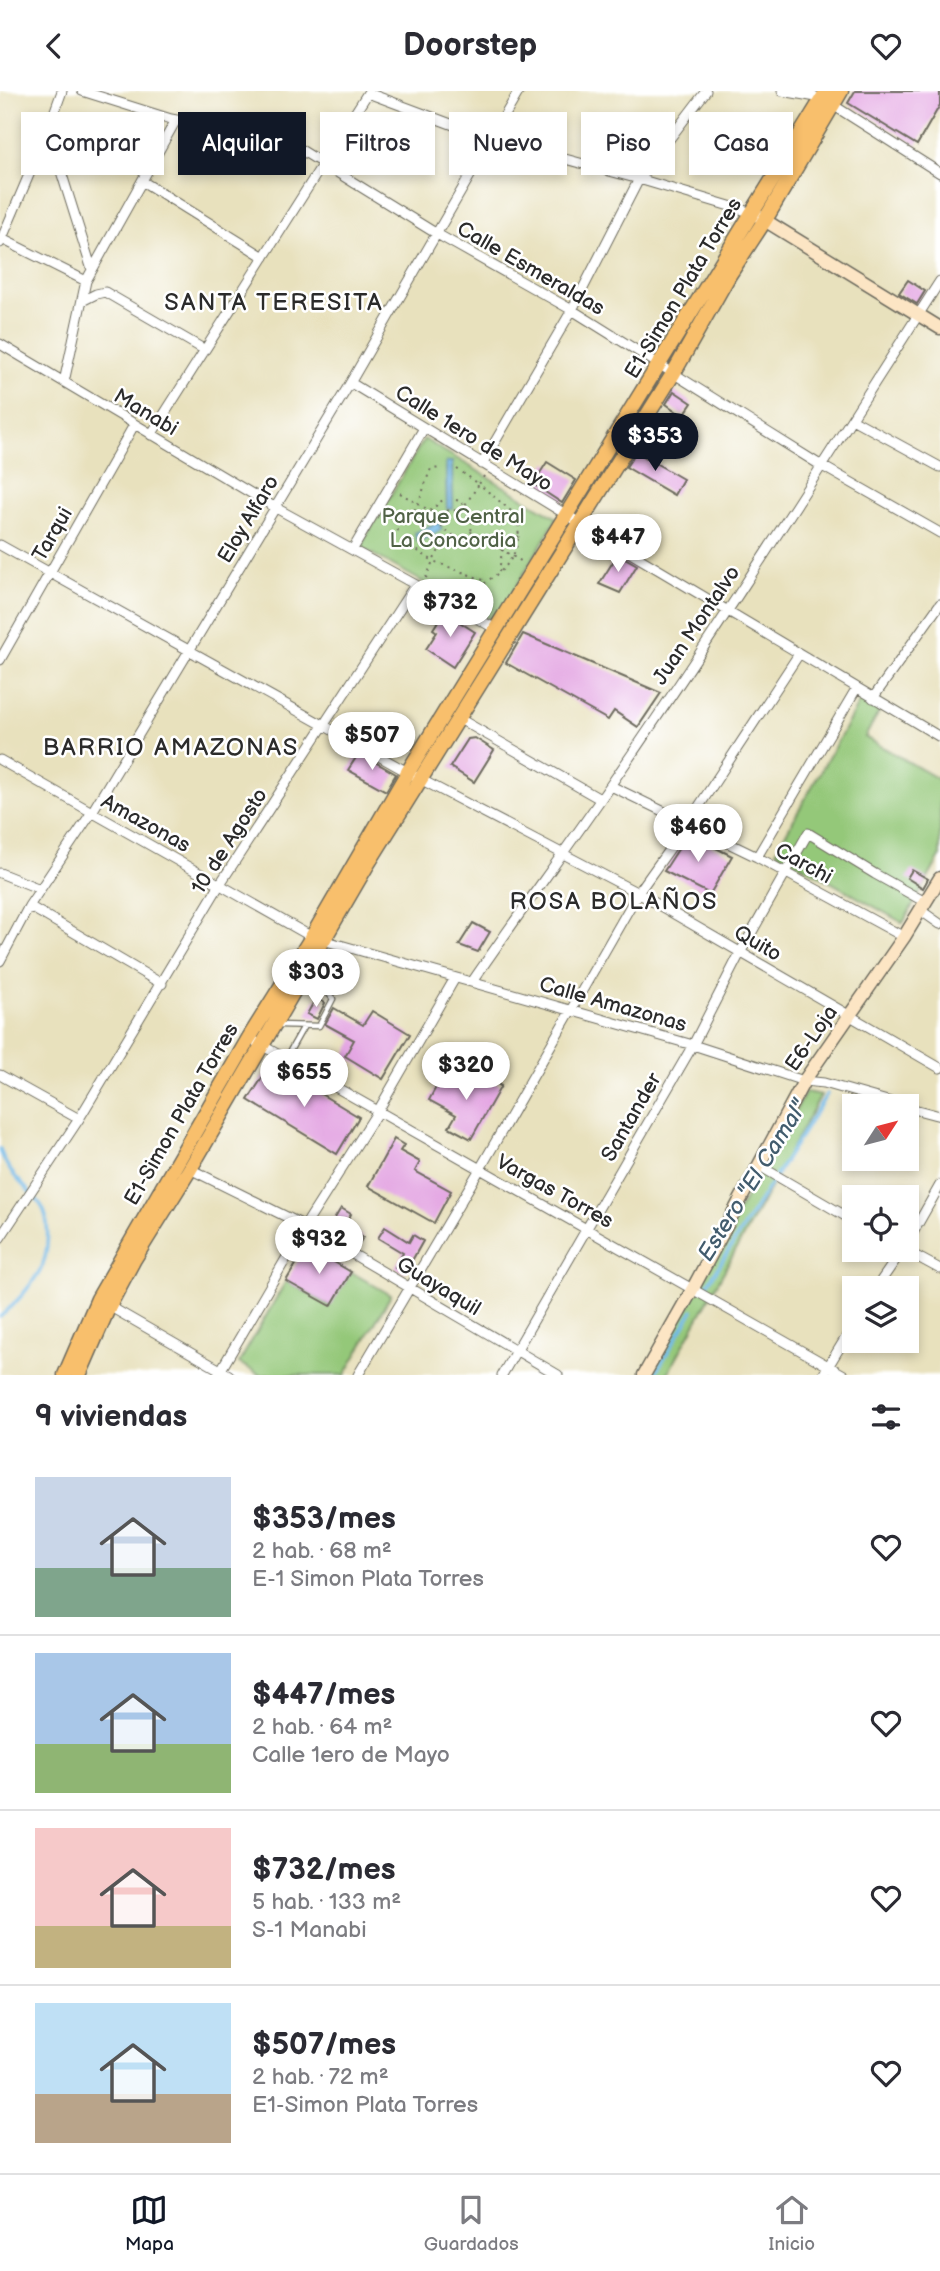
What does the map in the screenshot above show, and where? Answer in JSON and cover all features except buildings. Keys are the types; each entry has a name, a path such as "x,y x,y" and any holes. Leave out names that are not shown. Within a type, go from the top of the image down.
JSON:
{"highway":[{"name":"E1-Simon Plata Torres","path":"65,1375 98,1300 249,1038 318,939 496,629 534,568 573,519 660,366 759,216 827,98 841,91"},
{"path":"414,776 458,719 573,519 673,374 759,216"},
{"path":"79,1375 109,1306 134,1259 190,1169 307,968 318,939"}],"main road":[{"path":"759,216 940,328"},
{"name":"E6-Loja","path":"644,1375 803,1081 904,937 940,878"}],"street":[{"path":"54,112 62,91"},
{"name":"Calle Esmeraldas","path":"82,91 176,120 265,136 293,145 320,161"},
{"path":"118,104 121,91"},
{"name":"Eloy Alfaro","path":"507,112 519,91"},
{"path":"482,464 572,310 639,179 706,91"},
{"path":"782,91 827,98 940,173"},
{"path":"356,112 368,92 449,123"},
{"path":"64,382 86,281 176,120"},
{"path":"567,160 759,216"},
{"path":"151,435 320,169"},
{"path":"29,175 1,241 86,281"},
{"path":"62,175 92,270"},
{"name":"Calle Esmeraldas","path":"343,175 437,234 572,310 823,466 940,533"},
{"name":"Eloy Alfaro","path":"0,961 29,906 92,812 351,383 471,175"},
{"path":"142,181 264,257"},
{"name":"Juan Montalvo","path":"472,982 611,786 823,466 940,281"},
{"path":"82,301 105,292 205,350"},
{"name":"Manabi","path":"0,344 276,508 419,584 496,629"},
{"name":"Calle 1ero de Mayo","path":"351,383 573,519 940,737"},
{"path":"852,419 940,467"},
{"name":"Tarqui","path":"0,660 135,425"},
{"path":"353,549 425,428"},
{"name":"Quito","path":"0,545 414,776 638,893 940,1068"},
{"name":"10 de Agosto","path":"0,1238 79,1119 220,884 419,584"},
{"path":"873,698 936,619 940,604"},
{"path":"358,1375 638,893 688,823 799,654"},
{"path":"757,857 856,689"},
{"path":"458,719 600,799"},
{"name":"Amazonas","path":"0,760 318,939"},
{"name":"Carchi","path":"611,786 757,857 904,937"},
{"name":"Santander","path":"502,1375 693,1045 740,953 808,833 922,906"},
{"path":"0,873 40,889"},
{"path":"29,906 162,984"},
{"path":"922,906 940,924"},
{"name":"Calle Amazonas","path":"318,939 693,1045 803,1081 824,1083 863,1094"},
{"path":"109,1306 222,1373 305,1226 378,1111 455,978"},
{"name":"Vargas Torres","path":"249,1038 588,1229 825,1371 844,1375"},
{"path":"0,1075 79,1119"},
{"name":"Calle Amazonas","path":"919,1110 940,1116"},
{"path":"758,1165 842,1214"},
{"name":"Guayaquil","path":"190,1169 305,1226 558,1375"},
{"path":"919,1222 940,1185"},
{"path":"919,1258 940,1269"},
{"path":"825,1371 842,1343"}],"lane":[{"path":"320,984 344,946"},
{"path":"274,1024 318,1026 333,999 307,968"},
{"path":"286,1059 305,1025"}],"path":[{"path":"392,534 397,533 400,523 418,504 431,469 442,468"},
{"path":"457,469 517,516 520,536 513,557 499,573 486,580 481,589"},
{"path":"465,505 485,475"},
{"path":"390,486 439,517 444,530 462,540"},
{"path":"428,527 430,512 445,498"},
{"path":"419,584 443,544 462,540 471,532 472,519 465,505 456,500"},
{"path":"439,517 447,510 455,510 472,519"},
{"path":"517,516 525,512"},
{"path":"471,532 534,568"},
{"path":"433,536 443,544"},
{"path":"499,573 502,551 520,536"},
{"path":"397,549 415,549 433,561 486,580"}],"green space":[{"name":"Parque Central La Concordia","path":"424,439 557,518 495,622 360,547"},
{"path":"861,699 880,710 865,737 940,780 940,857 903,923 776,851"},
{"path":"806,1092 821,1095 667,1375 644,1375"},
{"path":"351,1272 391,1295 345,1375 260,1375 239,1363 286,1281 330,1306"}],"water":[{"path":"446,462 452,462 453,509 447,509"},
{"path":"438,522 442,529 417,541 415,533"}],"waterway":[{"name":"Estero \"El Camal\"","path":"707,1285 827,1094"},
{"path":"0,1149 12,1173 41,1205 48,1238 39,1272 21,1296 0,1317"},
{"name":"Estero \"El Camal\"","path":"654,1375 693,1310"}],"district":[{"name":"SANTA TERESITA","path":"274,302"},
{"name":"BARRIO AMAZONAS","path":"171,747"},
{"name":"ROSA BOLAÑOS","path":"614,901"}]}
